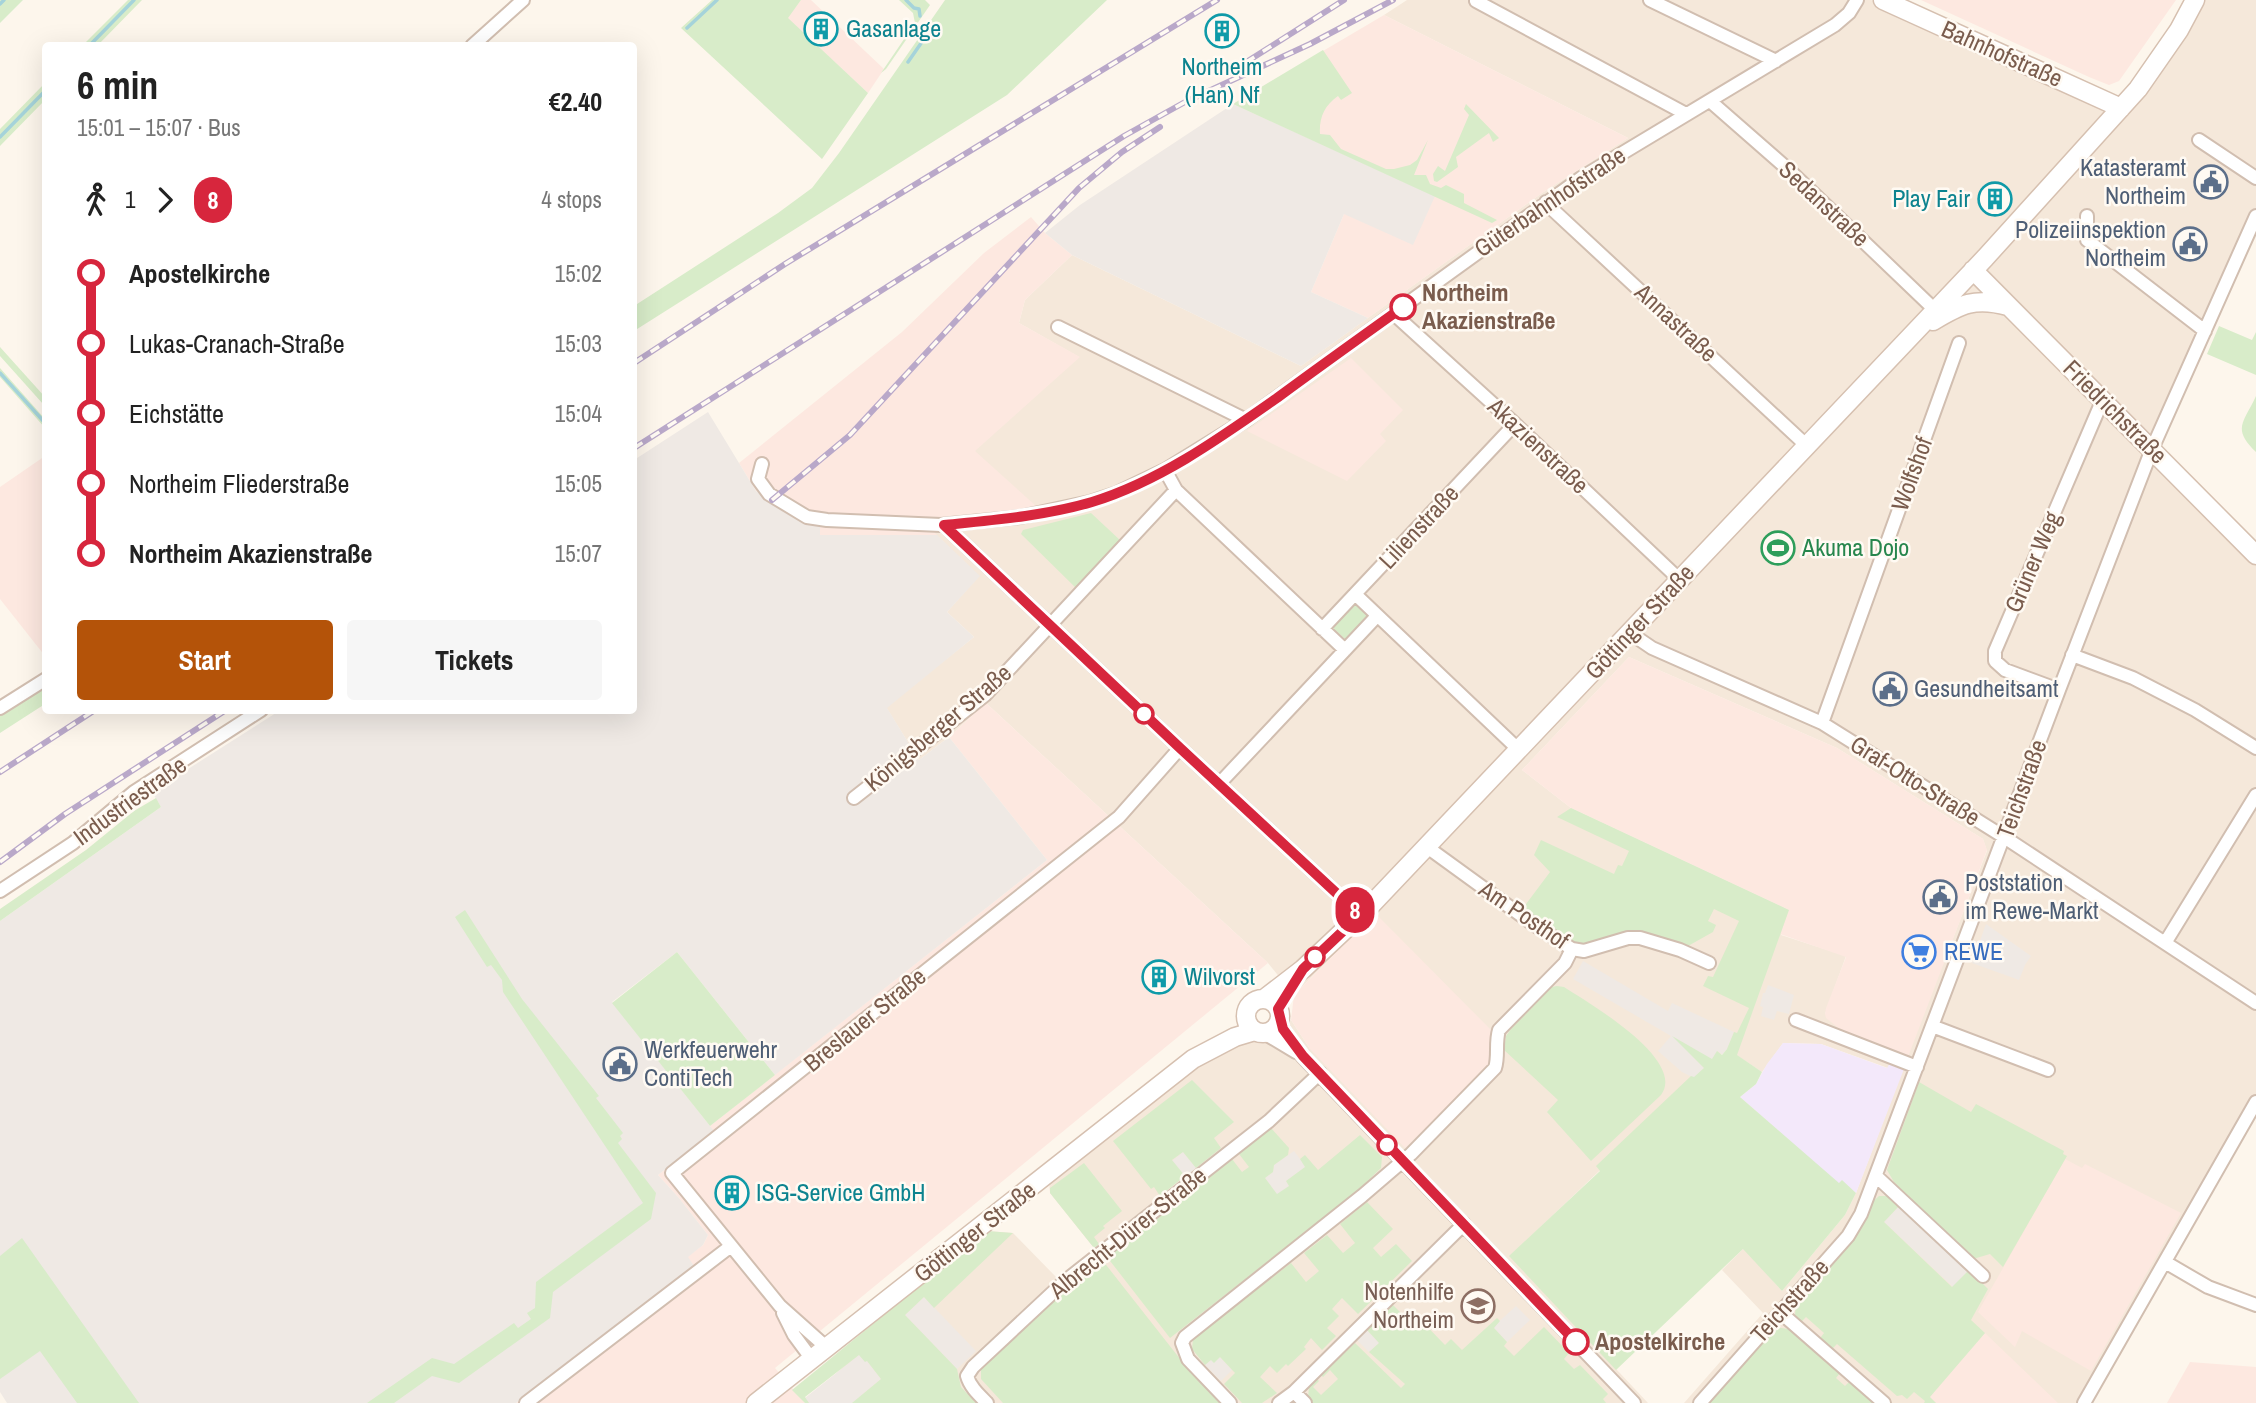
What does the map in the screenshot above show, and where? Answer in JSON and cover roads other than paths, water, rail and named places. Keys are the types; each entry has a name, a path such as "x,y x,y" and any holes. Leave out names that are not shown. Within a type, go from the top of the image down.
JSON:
{"main road":[{"name":"Bahnhofstraße","path":"1883,0 2121,108"},
{"name":"Göttinger Straße","path":"1193,1059 1235,1037 1275,1027 1274,1009 1303,969 1427,847 1973,270 2138,89 2195,2"},
{"name":"Friedrichstraße","path":"1973,270 2256,555"},
{"path":"1914,332 1968,303 1985,301 2008,306"},
{"name":"Göttinger Straße","path":"756,1403 1193,1059 1210,1040 1239,1019 1252,1002 1274,1009"},
{"path":"1247,1009 1247,1022 1259,1032"}],"street":[{"path":"476,42 523,0"},
{"path":"1650,0 1776,61"},
{"name":"Güterbahnhofstraße","path":"762,464 758,480 765,490 807,517 827,520 944,525 1020,517 1090,502 1117,493 1165,470 1246,420 1546,202 1846,17 1857,0"},
{"path":"1476,1 1686,114"},
{"name":"Sedanstraße","path":"1710,101 1790,171 1935,310"},
{"path":"2199,140 2256,178"},
{"name":"Annastraße","path":"1546,202 1806,445"},
{"path":"2087,216 2087,240 2205,331"},
{"name":"Teichstraße","path":"1700,1403 1848,1236 1861,1214 2152,449 2256,216"},
{"name":"Akazienstraße","path":"1394,314 1516,424 1680,580"},
{"path":"1058,327 1246,420"},
{"name":"Wolfshof","path":"1822,723 1959,343"},
{"name":"Grüner Weg","path":"2059,690 2005,670 1995,661 1995,651 2103,400"},
{"name":"Lilienstraße","path":"1322,629 1516,424"},
{"path":"1165,470 1176,490 1345,650"},
{"name":"Königsberger Straße","path":"854,798 985,695 1176,490"},
{"path":"944,525 1360,915"},
{"path":"1355,594 1519,750"},
{"path":"1219,784 1377,616"},
{"name":"Graf-Otto-Straße","path":"1630,633 1652,648 1822,723 2004,837 2256,1003"},
{"path":"2072,654 2133,678 2195,710 2256,748"},
{"path":"0,708 42,682"},
{"name":"Industriestraße","path":"0,891 73,844 134,792 255,714"},
{"name":"Breslauer Straße","path":"826,1347 780,1307 672,1172 1119,817 1180,748"},
{"path":"2165,943 2256,796"},
{"name":"Am Posthof","path":"1427,847 1572,949 1584,951 1628,938 1640,938 1680,950 1709,963"},
{"path":"1230,1403 1188,1359 1182,1343 1185,1337 1362,1196 1492,1073 1497,1064 1496,1041 1499,1030 1565,963 1572,949"},
{"path":"1274,1009 1283,1029 1303,1056 1634,1403"},
{"path":"1796,1020 1916,1067"},
{"path":"1932,1026 2048,1070"},
{"path":"1259,1032 1303,1056"},
{"name":"Albrecht-Dürer-Straße","path":"987,1403 972,1388 968,1379 972,1367 1064,1282 1269,1121 1320,1073"},
{"path":"2084,1403 2256,1102"},
{"path":"1876,1176 1983,1276"},
{"path":"1279,1403 1294,1392 1464,1224"},
{"path":"526,1403 732,1246"},
{"path":"2165,1262 2208,1287 2256,1305"},
{"name":"Breslauer Straße","path":"780,1307 794,1335 811,1358"},
{"path":"1780,1312 1884,1403"},
{"path":"1294,1392 1305,1403"}],"waterway":[{"path":"0,4 4,0"},
{"path":"93,42 134,0"},
{"path":"687,28 717,0"},
{"path":"906,0 919,9 920,16"},
{"path":"908,62 924,39 923,36"},
{"path":"0,137 42,94"},
{"path":"0,373 42,420"}],"railway":[{"path":"637,361 785,264 1217,0"},
{"path":"1229,73 1344,0"},
{"path":"637,446 1124,136 1185,102 1310,44 1393,0"},
{"path":"772,500 850,435 1079,188 1122,152 1160,127"},
{"path":"0,772 89,714"},
{"path":"0,862 65,814 220,714"}],"place":[{"name":"Gasanlage","path":"821,29"},
{"name":"Northeim (Han) Nf","path":"1222,31"},
{"name":"Katasteramt Northeim","path":"2211,182"},
{"name":"Play Fair","path":"1995,199"},
{"name":"Polizeiinspektion Northeim","path":"2190,244"},
{"name":"Northeim Akazienstraße","path":"1403,307"},
{"name":"Akuma Dojo","path":"1778,548"},
{"name":"Gesundheitsamt","path":"1890,689"},
{"name":"Poststation im Rewe-Markt","path":"1940,897"},
{"name":"REWE","path":"1919,952"},
{"name":"Wilvorst","path":"1159,977"},
{"name":"Werkfeuerwehr ContiTech","path":"620,1064"},
{"name":"ISG-Service GmbH","path":"732,1193"},
{"name":"Notenhilfe Northeim","path":"1478,1306"},
{"name":"Apostelkirche","path":"1576,1342"}]}
